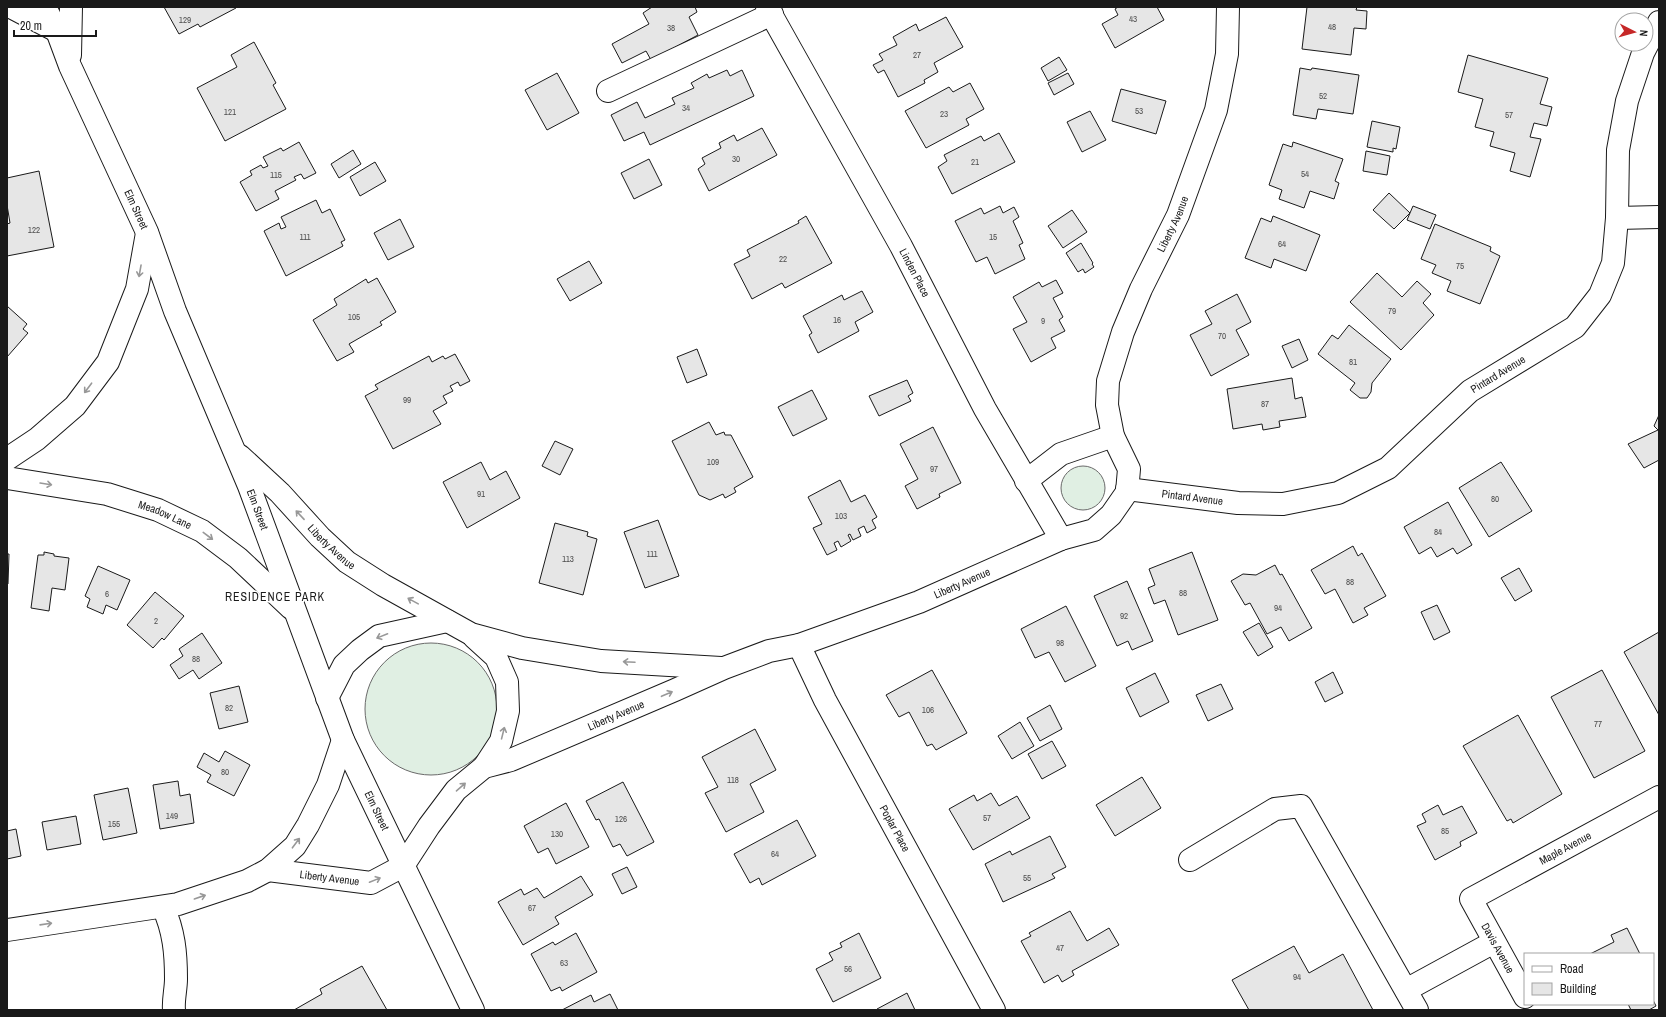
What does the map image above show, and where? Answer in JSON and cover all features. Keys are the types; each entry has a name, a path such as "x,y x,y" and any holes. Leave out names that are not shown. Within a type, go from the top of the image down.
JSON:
{"street":[{"path":"11,7 57,31"},
{"name":"Elm Street","path":"45,7 57,31 70,66 147,232 175,311 249,486 343,740 473,1010"},
{"path":"70,66 71,7"},
{"name":"Liberty Avenue","path":"484,767 511,760 724,668 769,651 799,645 919,602 1061,539 1094,530 1111,515 1127,492 1129,469 1113,436 1107,405 1108,381 1123,332 1141,289 1178,215 1216,110 1226,54 1228,7"},
{"path":"608,91 769,11"},
{"name":"Linden Place","path":"769,11 901,246 985,409 1061,539"},
{"name":"Pintard Avenue","path":"1127,489 1238,503 1283,504 1338,493 1388,468 1470,391 1575,327 1600,295 1613,263 1618,218 1618,150 1627,102 1643,53 1659,22"},
{"path":"1618,218 1659,217"},
{"path":"7,459 36,439 75,406 108,362 137,289 147,232"},
{"path":"1026,481 1061,454 1113,436"},
{"name":"Liberty Avenue","path":"234,450 280,493 320,537 347,562 383,585 470,634 496,657 507,682 508,711 500,741 484,767 456,790 429,826 403,866 371,883 268,870"},
{"name":"Meadow Lane","path":"7,478 107,494 158,510 202,531 238,558 294,611"},
{"path":"327,698 344,665 360,650 379,636 447,621"},
{"name":"Liberty Avenue","path":"470,634 522,648 601,661 724,668"},
{"name":"Poplar Place","path":"799,645 825,700 994,1010"},
{"path":"7,930 178,904 240,883 268,870 295,846 308,825 328,785 343,740"},
{"name":"Maple Avenue","path":"1470,899 1659,797"},
{"path":"1190,860 1275,809 1301,806 1417,1010"},
{"name":"Davis Avenue","path":"1470,899 1524,996"},
{"path":"163,907 171,925 175,950 176,979 174,1010"},
{"path":"1406,990 1494,942"}],"green space":[{"path":"1079,466 1087,466 1092,467 1099,472 1104,479 1104,497 1099,504 1092,509 1079,510 1071,507 1064,500 1061,492 1061,484 1064,476 1071,469"},
{"path":"437,643 456,648 468,654 478,662 486,672 492,684 496,696 496,722 492,734 486,746 478,756 468,764 456,770 444,774 425,775 406,770 394,764 384,756 376,746 370,734 366,722 365,703 370,684 376,672 384,662 394,654 406,648 418,644"}],"building":[{"path":"164,7 236,8 200,27 198,24 179,34"},
{"path":"652,7 695,7 697,12 689,17 698,35 651,60 646,51 622,63 612,44 649,24 643,13"},
{"path":"1118,7 1157,7 1164,20 1115,48 1102,24 1118,15 1115,9"},
{"path":"1307,7 1357,7 1356,10 1367,11 1366,29 1354,28 1351,55 1302,49"},
{"path":"946,17 963,47 934,63 938,72 924,80 925,83 898,97 884,70 878,73 873,65 883,60 879,54 897,45 893,37 916,24 919,31"},
{"path":"254,42 276,83 273,85 286,109 225,141 197,88 237,67 231,55"},
{"path":"1468,55 1548,78 1540,104 1552,107 1547,126 1534,123 1530,137 1541,139 1530,177 1510,171 1515,153 1490,146 1494,132 1475,127 1483,99 1458,92"},
{"path":"1059,57 1067,70 1048,81 1041,68"},
{"path":"1300,68 1311,70 1312,68 1359,75 1353,114 1318,109 1316,119 1293,115"},
{"path":"727,70 730,76 742,70 754,96 650,145 644,132 624,141 611,115 637,102 645,118 675,104 672,98 694,88 691,83 707,74 709,78"},
{"path":"557,73 579,113 547,130 525,90"},
{"path":"1068,73 1074,84 1054,95 1048,83"},
{"path":"970,83 984,109 966,119 969,125 926,148 905,111 949,87 953,92"},
{"path":"1121,89 1166,101 1156,134 1112,121"},
{"path":"1090,111 1106,140 1082,152 1067,122"},
{"path":"1372,121 1400,127 1396,149 1393,148 1393,152 1367,147"},
{"path":"762,128 777,155 709,191 698,169 705,164 702,158 721,148 719,143 734,135 737,141"},
{"path":"999,133 1015,162 952,194 938,167 947,161 944,155 981,136 984,141"},
{"path":"299,142 316,173 304,179 301,174 294,177 296,180 275,191 279,199 256,211 240,182 252,175 250,171 261,165 263,168 268,166 263,157 281,148 283,151"},
{"path":"1293,142 1343,159 1335,181 1339,183 1334,199 1310,191 1304,208 1279,199 1282,190 1269,185 1283,144 1292,147"},
{"path":"353,150 361,164 339,178 331,164"},
{"path":"1366,151 1390,156 1387,175 1363,171"},
{"path":"649,159 662,185 634,199 621,173"},
{"path":"375,162 386,181 360,196 350,177"},
{"path":"39,171 54,247 7,256 7,224 10,223 7,205 7,178"},
{"path":"1389,193 1410,213 1394,229 1373,210"},
{"path":"316,200 322,213 330,209 345,240 341,242 343,246 286,276 264,231 279,223 281,229 286,227 281,217"},
{"path":"1000,206 1003,213 1014,207 1019,217 1013,221 1023,243 1019,245 1025,259 995,274 987,257 976,262 955,221 981,208 984,214"},
{"path":"1413,206 1436,215 1430,229 1407,220"},
{"path":"1072,210 1087,232 1063,248 1048,226"},
{"path":"806,216 832,263 785,288 782,283 752,299 734,264 750,256 747,250 799,223 798,221"},
{"path":"1273,216 1320,235 1306,271 1274,259 1271,268 1245,258 1261,218 1271,222"},
{"path":"400,219 414,247 388,260 374,233"},
{"path":"1435,224 1491,247 1490,251 1500,256 1480,304 1447,291 1451,281 1432,273 1436,265 1421,259"},
{"path":"1081,243 1094,267 1085,273 1083,269 1078,272 1066,253"},
{"path":"589,261 602,283 570,301 557,279"},
{"path":"1377,273 1402,297 1417,281 1431,294 1423,303 1434,315 1401,350 1350,302"},
{"path":"377,278 396,312 380,322 382,325 349,344 354,352 337,361 313,320 337,305 334,299 366,279 368,283"},
{"path":"1056,280 1063,293 1053,298 1063,317 1059,320 1065,331 1051,338 1056,348 1031,362 1013,329 1027,322 1013,297 1039,282 1042,287"},
{"path":"862,291 873,312 855,322 859,331 818,353 809,335 812,333 803,316 842,295 844,300"},
{"path":"1237,294 1251,322 1236,330 1249,355 1211,376 1190,335 1212,324 1205,311"},
{"path":"7,306 27,324 23,329 28,333 7,357"},
{"path":"1349,325 1391,359 1372,383 1371,392 1367,398 1360,398 1350,390 1355,383 1318,354 1332,335 1338,339"},
{"path":"1299,339 1308,360 1292,368 1282,346"},
{"path":"697,349 707,375 687,383 677,357"},
{"path":"455,354 470,381 460,386 458,382 450,386 453,391 443,396 447,403 433,411 441,424 393,449 365,396 378,389 375,385 429,356 432,362 443,356 445,359"},
{"path":"1292,378 1295,399 1302,397 1306,417 1279,421 1280,427 1263,430 1262,424 1233,429 1227,389"},
{"path":"907,380 913,393 908,396 911,401 879,416 869,396"},
{"path":"812,390 827,419 793,436 778,407"},
{"path":"1659,415 1659,460 1644,468 1628,444 1658,430 1654,426"},
{"path":"709,422 716,435 724,432 725,435 731,435 753,477 734,488 736,492 725,498 723,494 710,500 699,495 672,441"},
{"path":"933,427 961,483 939,494 940,497 917,509 905,486 918,479 900,444"},
{"path":"555,441 573,449 560,475 542,466"},
{"path":"481,462 490,480 506,471 520,498 467,528 443,482"},
{"path":"1501,462 1532,511 1489,537 1459,488"},
{"path":"840,480 851,502 865,495 877,517 872,520 876,528 867,533 864,526 858,529 861,536 853,540 850,534 848,535 851,541 841,547 838,541 834,543 837,550 827,555 813,528 822,524 808,497"},
{"path":"1448,502 1472,545 1457,554 1453,548 1437,557 1431,547 1419,554 1404,527"},
{"path":"658,520 679,576 645,588 624,532"},
{"path":"555,523 588,532 587,536 597,539 583,595 539,583"},
{"path":"1353,546 1358,556 1362,553 1386,596 1364,608 1368,615 1353,623 1335,589 1325,594 1311,570"},
{"path":"44,552 54,554 54,556 69,558 65,590 52,588 49,611 31,608 38,555 44,555"},
{"path":"1192,552 1218,620 1178,635 1165,600 1154,604 1148,588 1155,585 1149,569"},
{"path":"7,554 9,554 8,584 7,584"},
{"path":"1275,565 1280,575 1282,574 1312,628 1289,641 1281,627 1267,634 1250,603 1245,605 1231,581 1243,574 1256,575"},
{"path":"98,566 130,580 117,610 106,605 103,614 87,607 90,599 85,596"},
{"path":"1519,568 1532,591 1515,601 1501,578"},
{"path":"1127,581 1153,641 1132,650 1128,641 1117,646 1094,596"},
{"path":"155,592 184,616 164,640 162,638 153,648 127,625"},
{"path":"1437,605 1450,632 1434,640 1421,612"},
{"path":"1066,606 1096,666 1065,682 1049,652 1035,658 1021,629"},
{"path":"1259,623 1273,647 1258,656 1243,632"},
{"path":"1659,632 1659,715 1624,652"},
{"path":"202,633 222,663 199,679 193,670 179,679 170,665 183,656 179,649"},
{"path":"932,670 967,733 936,750 932,744 927,746 909,712 899,717 886,695"},
{"path":"1602,670 1645,751 1594,778 1551,697"},
{"path":"1333,672 1343,693 1325,702 1315,682"},
{"path":"1155,673 1169,702 1140,717 1126,688"},
{"path":"1221,684 1233,709 1208,721 1196,695"},
{"path":"239,686 248,722 219,729 210,693"},
{"path":"1050,705 1062,729 1040,741 1027,718"},
{"path":"1518,715 1562,794 1513,823 1511,819 1507,821 1463,746"},
{"path":"1020,722 1034,746 1012,759 998,736"},
{"path":"755,729 776,770 750,784 764,812 726,832 705,793 718,787 702,757"},
{"path":"1052,741 1066,766 1042,779 1028,754"},
{"path":"225,751 250,765 234,796 207,782 211,775 197,767 204,753 219,762"},
{"path":"1142,777 1161,808 1115,836 1096,805"},
{"path":"178,781 180,796 190,794 194,823 160,829 153,785"},
{"path":"623,782 654,842 627,856 620,844 613,847 599,819 596,820 586,801"},
{"path":"128,788 137,833 103,840 94,795"},
{"path":"991,793 999,806 1017,796 1030,818 973,850 949,809 974,795 977,801"},
{"path":"566,803 589,847 556,864 548,848 538,853 524,826"},
{"path":"1438,805 1443,815 1462,806 1477,833 1460,842 1461,846 1435,860 1417,826 1426,822 1422,814"},
{"path":"76,816 81,844 47,850 42,822"},
{"path":"797,820 816,856 762,885 759,878 750,883 734,854"},
{"path":"16,829 21,856 7,859 7,831"},
{"path":"1050,836 1066,867 1052,874 1055,878 1003,902 985,864 1010,851 1012,855"},
{"path":"627,867 637,887 622,894 612,874"},
{"path":"581,876 593,895 555,917 559,924 523,945 498,902 521,889 524,895 537,888 544,898"},
{"path":"1070,911 1087,941 1109,928 1119,945 1072,971 1074,975 1062,982 1058,975 1044,983 1021,941 1031,936 1029,933"},
{"path":"1627,928 1640,953 1592,953 1614,942 1611,935"},
{"path":"576,933 597,972 562,991 560,987 551,991 531,954 553,942 555,945"},
{"path":"859,933 881,978 833,1002 816,969 833,960 829,953 842,947 840,943"},
{"path":"1294,946 1309,973 1343,954 1373,1010 1249,1010 1232,980"},
{"path":"362,966 387,1010 294,1010 322,994 320,989"},
{"path":"907,993 915,1010 877,1009"},
{"path":"610,994 618,1010 562,1010 591,995 594,1002"},
{"path":"1654,1002 1656,1006 1649,1010 1631,1010 1628,1005 1654,1005"}],"district":[{"name":"RESIDENCE PARK","path":"275,597"}]}
